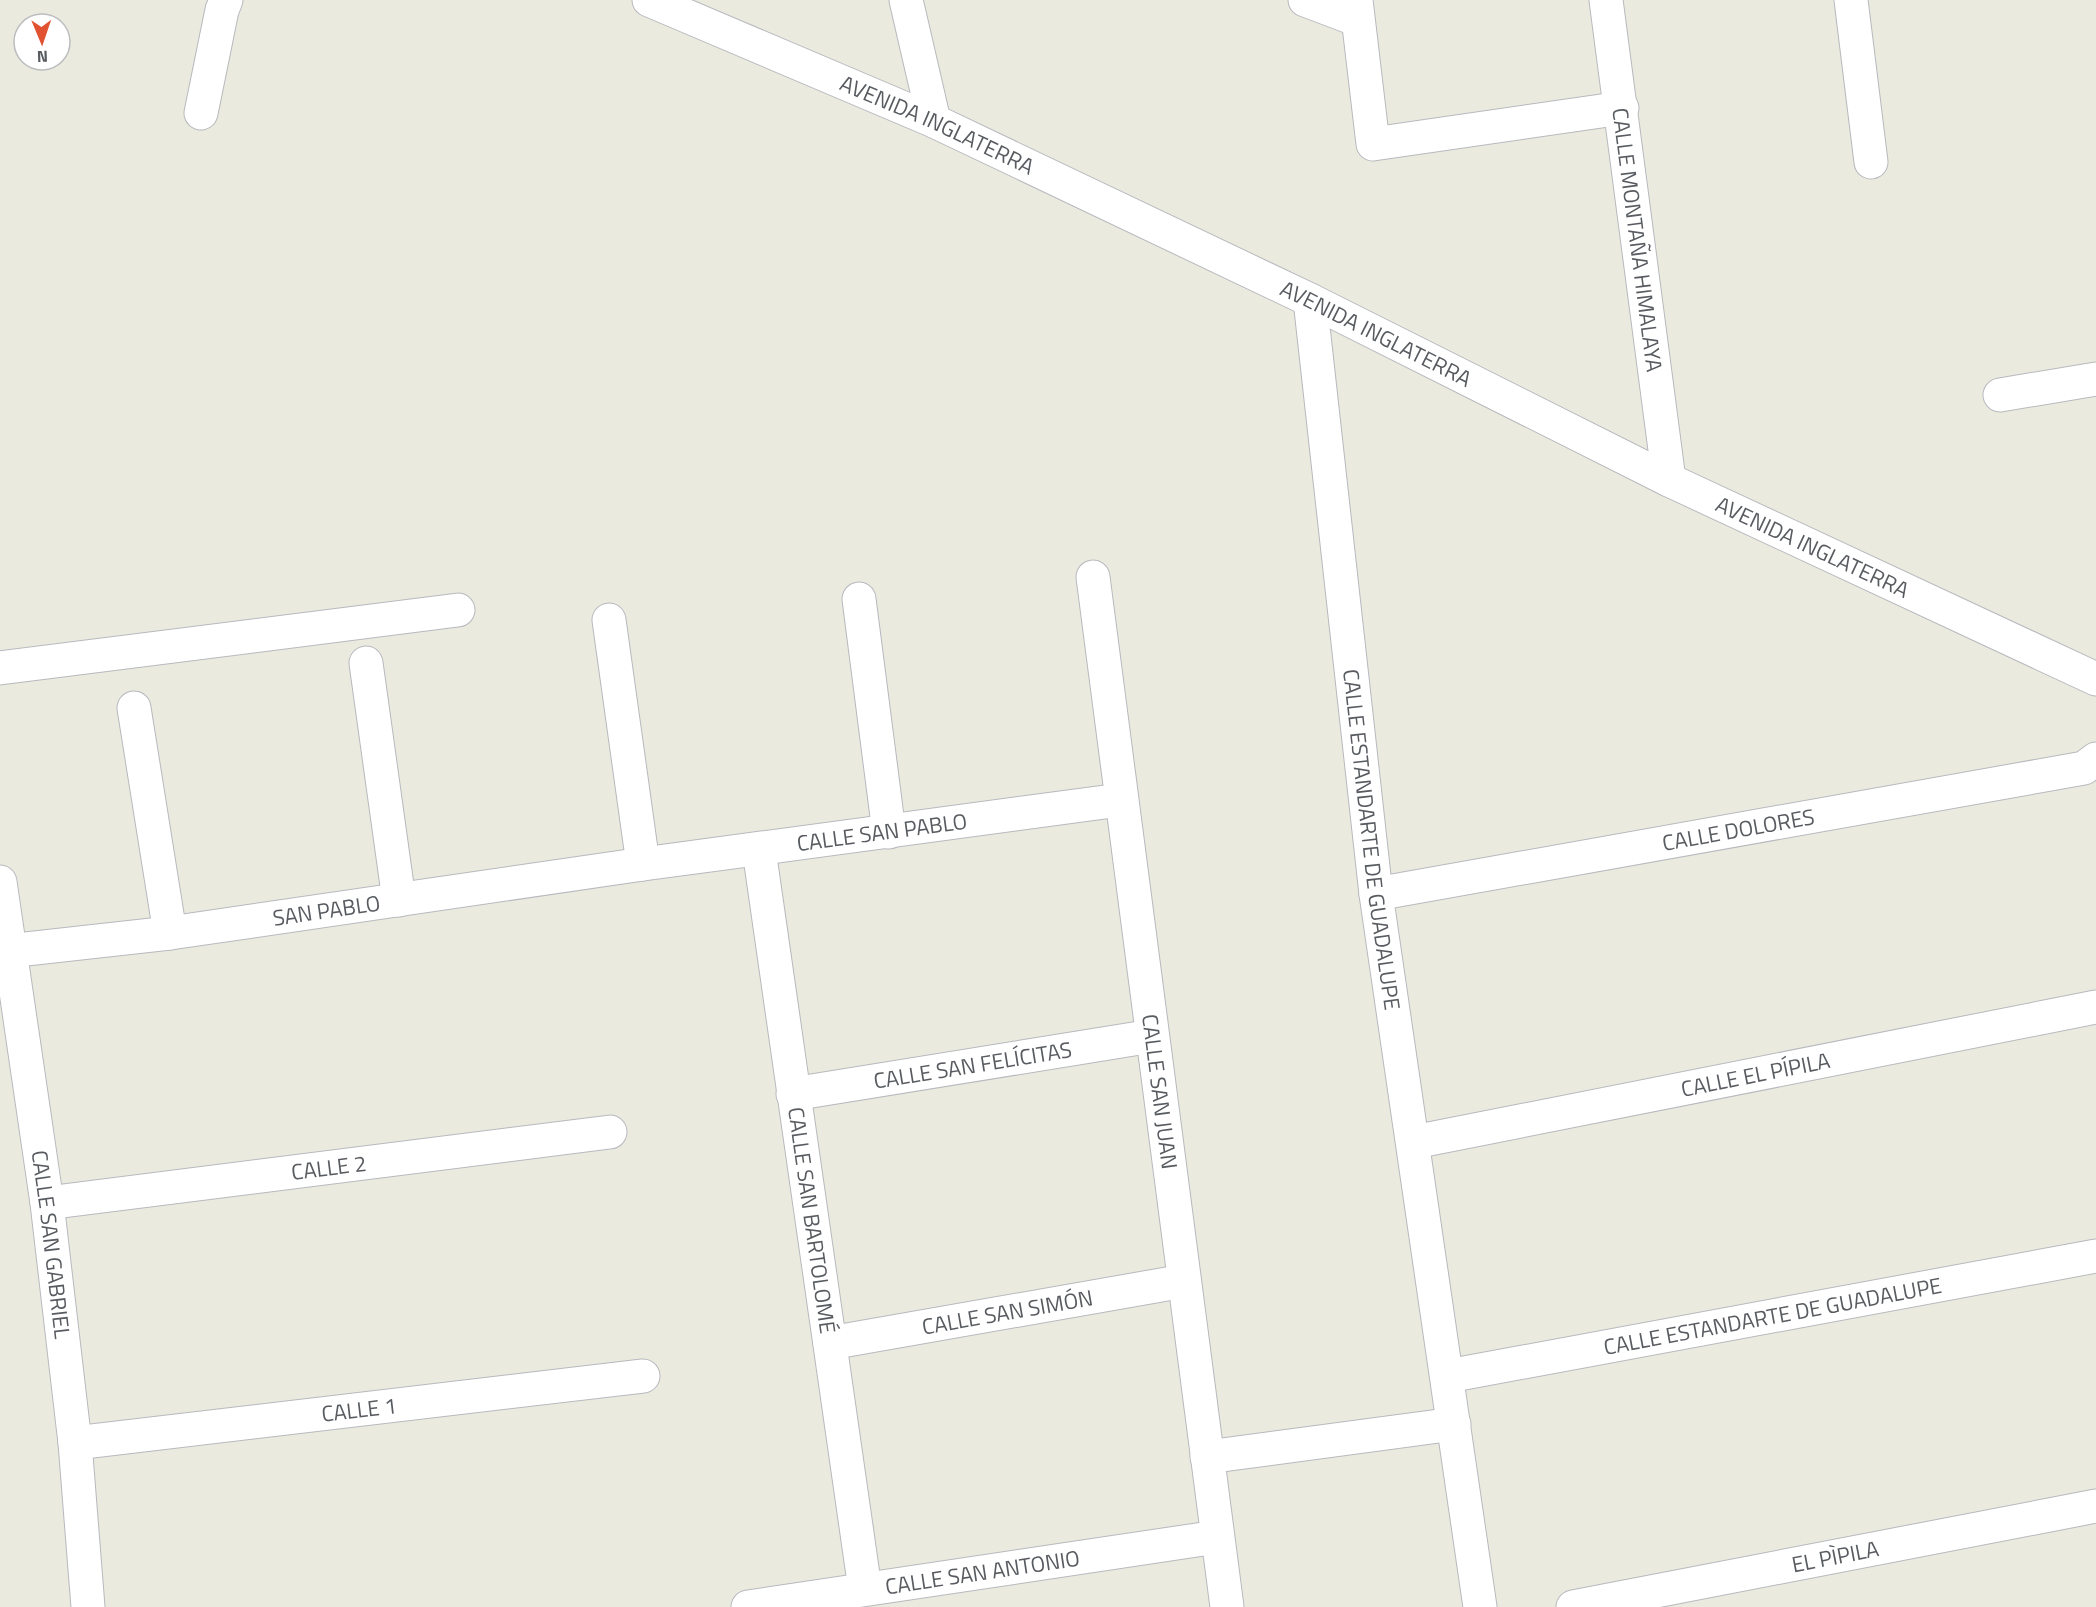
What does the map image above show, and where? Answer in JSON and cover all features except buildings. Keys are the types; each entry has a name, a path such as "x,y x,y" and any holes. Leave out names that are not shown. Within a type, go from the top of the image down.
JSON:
{"street":[{"path":"201,113 226,0"},
{"name":"AVENIDA INGLATERRA","path":"649,0 934,121 1310,300 1669,480 2096,679"},
{"path":"906,0 934,121"},
{"path":"1305,0 1357,10 1373,144 1622,108"},
{"name":"CALLE MONTAÑA HIMALAYA","path":"1606,0 1622,108 1669,480"},
{"path":"1851,0 1871,162"},
{"name":"CALLE ESTANDARTE DE GUADALUPE","path":"1310,300 1376,894 1414,1142 1480,1607"},
{"path":"2000,395 2096,380"},
{"name":"CALLE SAN JUAN","path":"1093,577 1120,800 1227,1607"},
{"path":"859,600 889,831"},
{"path":"0,668 458,610"},
{"path":"609,620 643,864"},
{"path":"366,663 399,900"},
{"path":"134,708 170,933"},
{"name":"CALLE DOLORES","path":"1376,894 2084,768 2096,759"},
{"name":"CALLE SAN PABLO","path":"643,864 1120,800"},
{"name":"CALLE SAN BARTOLOMÉ","path":"759,850 865,1589"},
{"name":"SAN PABLO","path":"8,951 170,933 643,864"},
{"name":"CALLE SAN GABRIEL","path":"0,882 8,951 46,1203 75,1443 88,1607"},
{"name":"CALLE EL PÍPILA","path":"1414,1142 2096,1007"},
{"name":"CALLE SAN FELÍCITAS","path":"793,1094 1152,1036"},
{"name":"CALLE 2","path":"46,1203 610,1132"},
{"name":"CALLE ESTANDARTE DE GUADALUPE","path":"1448,1376 2096,1256"},
{"name":"CALLE SAN SIMÓN","path":"830,1343 1184,1281"},
{"name":"CALLE 1","path":"75,1443 643,1376"},
{"path":"1207,1457 1454,1424"},
{"name":"EL PÌPILA","path":"1574,1607 2096,1506"},
{"name":"CALLE SAN ANTONIO","path":"748,1607 1217,1537"}]}
